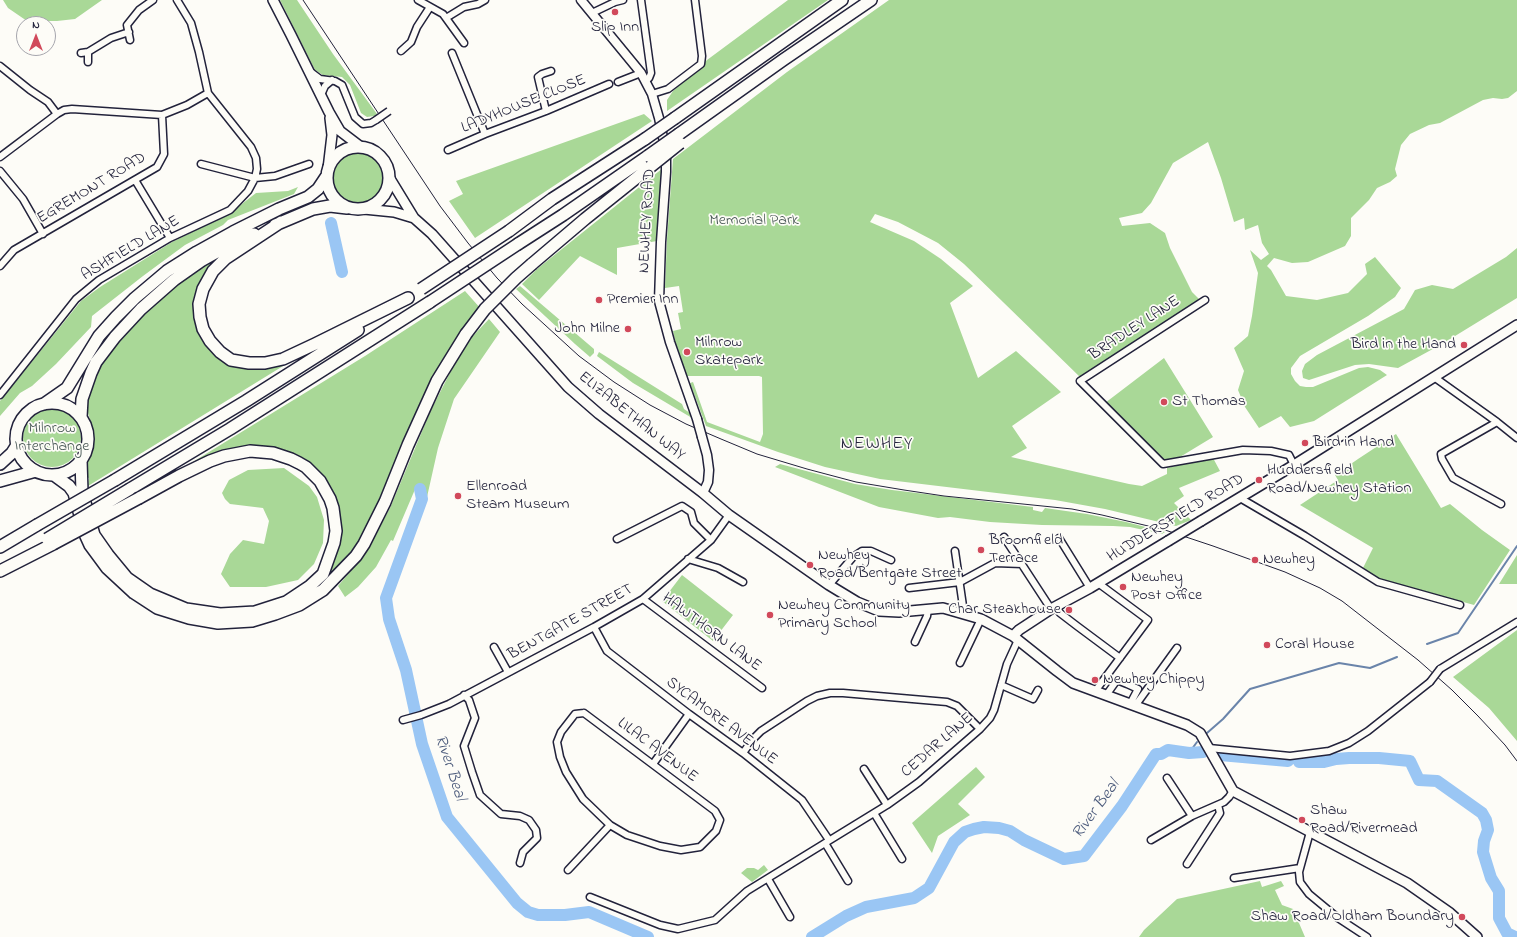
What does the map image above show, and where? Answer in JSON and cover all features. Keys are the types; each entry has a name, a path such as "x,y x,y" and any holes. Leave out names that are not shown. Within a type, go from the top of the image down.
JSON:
{"highway":[{"path":"0,547 253,397 408,298 509,231 552,199 646,138 842,0"},
{"path":"0,571 50,542 130,489 230,429 649,161 783,60 871,0"},
{"path":"44,404 54,403 65,405 74,410 81,418 86,428 88,439 87,450 81,460 69,470 54,475 36,471 27,464 20,455 17,445 16,434 18,429 25,415 67,388 99,336 135,298 167,271 197,252 279,209 308,197 318,189 331,162 344,150 352,147 361,147 370,149 380,157 387,168 389,177 388,185 385,194 373,206 364,209 330,206 313,209 240,239 201,261 174,280 141,309 115,337 96,362 90,373 82,399 81,418"},
{"path":"54,475 69,486 74,493 85,534 90,545 107,568 134,593 157,608 189,618 218,623 252,621 298,605 323,590 356,556 364,544 385,502 408,445 437,381 455,350 485,309 516,278 649,161"},
{"path":"327,173 330,192 340,204 347,208"},
{"path":"281,222 224,259 212,271 203,289 199,304 203,329 210,341 220,352 231,360 249,363 265,363 283,359 408,298"},
{"path":"0,464 12,453 17,445"},
{"path":"0,566 50,542 139,498 179,476 224,456 250,451 273,452 291,458 306,467 320,481 330,499 333,508 336,531 334,543 322,574 310,586 286,602 256,612 220,614 186,609 150,594 127,578 108,556 94,534 82,492 81,460"},
{"path":"0,481 36,471"}],"main road":[{"path":"273,0 340,131 361,147"},
{"path":"327,173 332,135 329,112"},
{"name":"ELIZABETHAN WAY","path":"389,177 414,218 432,234 568,387 599,414 703,493"},
{"name":"ELIZABETHAN WAY","path":"364,209 394,212 414,218"},
{"name":"HUDDERSFIELD ROAD","path":"1016,638 1019,630 1054,608 1094,586 1240,498 1517,326"},
{"path":"703,493 729,514 829,585 857,602 879,611 899,612 943,608 981,619 1016,638 1057,671 1074,682 1187,726 1200,733 1233,791 1407,883 1450,913 1477,937"}],"street":[{"path":"130,40 127,25 139,10 153,0"},
{"path":"418,0 443,14 464,43"},
{"path":"446,18 464,7 478,4 485,0"},
{"name":"NEWHEY ROAD","path":"581,0 641,72 652,94 659,118 666,152 659,301 670,342 697,419 707,455 709,470 708,482 703,493"},
{"path":"592,13 615,2 623,0"},
{"path":"640,0 651,73 646,81"},
{"path":"652,94 668,89 701,64 702,56 695,0"},
{"path":"180,1 191,23 208,93 251,147 257,170 255,178"},
{"path":"401,51 411,42 417,27 430,7"},
{"path":"88,62 84,52 111,38 129,32"},
{"path":"452,53 485,134"},
{"path":"1,67 48,102 57,114"},
{"path":"309,71 320,79 332,80 342,85 355,117 363,124 371,123 389,111"},
{"path":"546,111 538,78 542,74 551,71"},
{"path":"618,82 641,72"},
{"path":"321,95 325,86 332,80"},
{"name":"LADYHOUSE CLOSE","path":"448,150 609,84"},
{"path":"0,157 64,110 72,109 162,115 187,105 208,93"},
{"name":"EGREMONT ROAD","path":"0,266 14,250 157,167 164,154 162,115"},
{"path":"201,164 255,178 275,176 309,164"},
{"path":"0,171 23,199 43,234"},
{"name":"ASHFIELD LANE","path":"0,395 76,299 99,280 170,238 230,210 248,191 255,178"},
{"path":"135,180 170,238"},
{"name":"BRADLEY LANE","path":"1205,300 1080,380 1163,464 1244,450 1271,451 1289,455 1294,465"},
{"path":"1434,377 1517,438"},
{"path":"1497,422 1441,454 1442,459 1453,478 1501,504"},
{"path":"1240,498 1305,536 1378,582 1460,605"},
{"path":"617,539 682,506 691,512 694,523 711,540"},
{"name":"BENTGATE STREET","path":"402,720 421,715 464,695 594,628 644,599 711,540 729,514"},
{"path":"1004,537 1054,608 1120,658"},
{"path":"1059,538 1094,586 1148,620 1096,690"},
{"path":"829,585 853,557 862,551 871,551 891,560"},
{"path":"956,551 964,613"},
{"path":"688,559 718,568 743,582"},
{"path":"910,588 960,582 994,563 1022,564"},
{"name":"HAWTHORN LANE","path":"644,599 762,688"},
{"path":"915,642 927,616 928,609"},
{"path":"960,663 981,619"},
{"path":"1209,748 1290,756 1329,751 1348,743 1368,731 1430,682 1440,669 1517,622"},
{"name":"SYCAMORE AVENUE","path":"594,628 607,651 743,753 802,800 848,881"},
{"name":"CEDAR LANE","path":"590,897 660,925 678,929 715,920 747,892 887,805 919,782 980,729 992,715 1016,638"},
{"path":"494,647 508,672"},
{"path":"1132,705 1177,648"},
{"path":"1107,694 1117,680 1138,689 1132,705"},
{"path":"1001,685 1033,699 1038,690"},
{"path":"743,753 753,739 762,731 807,701 817,696 830,693 947,702 956,706 980,729"},
{"path":"464,695 469,700 475,718 464,746 480,795 502,814 520,816 529,820 536,830 537,838 523,852 520,863"},
{"name":"LILAC AVENUE","path":"584,713 653,764 715,811 720,820 716,831 700,847 681,850 660,846 627,835 610,825 583,799 566,772 559,753 557,742 561,732 574,714 584,713"},
{"path":"653,764 689,714"},
{"path":"864,769 887,805"},
{"path":"1166,778 1192,816"},
{"path":"1150,840 1192,816 1224,802 1233,791"},
{"path":"1187,864 1220,813 1218,805"},
{"path":"874,813 902,859"},
{"path":"568,870 610,825"},
{"path":"1310,832 1299,872 1300,882 1309,894 1338,918 1367,937"},
{"path":"1234,878 1300,868"},
{"path":"768,879 790,917"}],"green space":[{"path":"3,0 102,0 75,19 57,21 56,16 20,16 8,8"},
{"path":"280,0 297,0 333,54 377,114 367,117 361,113 350,85 342,77 323,75 315,70"},
{"path":"788,0 828,0 667,111 667,100 673,91 707,60"},
{"name":"Memorial Park","path":"889,0 1517,0 1517,91 1508,98 1483,100 1440,123 1429,125 1410,134 1401,145 1395,169 1397,176 1390,182 1377,188 1369,200 1351,218 1351,236 1345,246 1308,262 1292,263 1274,258 1267,266 1271,270 1286,296 1317,300 1348,293 1367,274 1365,264 1375,257 1401,288 1395,297 1368,316 1300,356 1291,368 1291,374 1295,381 1300,386 1306,387 1313,387 1359,368 1368,367 1380,370 1387,375 1314,421 1290,427 1281,416 1259,428 1245,407 1238,390 1244,371 1234,348 1248,336 1258,273 1250,250 1261,260 1269,254 1262,243 1258,225 1245,230 1244,218 1234,222 1221,178 1208,142 1173,163 1151,203 1142,213 1119,218 1122,226 1150,223 1165,233 1170,248 1192,292 1200,300 1081,378 964,264 938,243 898,222 875,214 870,222 914,241 941,259 973,286 950,303 978,378 1016,351 1061,392 1012,426 1027,448 1011,457 1142,486 1167,474 1167,468 1213,458 1220,471 1179,488 1184,496 1174,503 1191,520 1176,526 1105,509 1055,500 880,479 825,467 706,426 690,383 693,382 707,422 760,442 763,434 762,377 687,376 676,346 673,331 681,329 678,313 683,312 679,286 665,288 673,159 787,72"},
{"path":"644,114 652,121 475,238 449,201 463,194 456,181"},
{"path":"353,153 363,153 376,160 383,173 383,183 376,196 363,203 353,203 344,199 337,192 333,183 333,173 337,164 344,157"},
{"path":"663,168 657,241 617,248 617,275 580,256 539,300 522,284 537,269"},
{"path":"298,187 294,194 228,220 223,225 185,245 143,276 92,316 91,327 56,364 32,386 20,393 0,416 0,401 81,301 100,287 172,242 229,214 256,193 288,191"},
{"path":"1517,248 1517,298 1442,344 1398,368 1369,364 1355,365 1309,380 1303,378 1302,371 1305,364 1317,355 1404,309 1415,290 1432,285 1453,289 1506,257"},
{"path":"212,262 199,327 236,364 314,347 88,486 89,478 85,477 86,468 94,443 94,432 86,402 96,373 113,347 145,311 175,286"},
{"path":"520,286 594,349 594,353 590,357 575,344 516,289"},
{"path":"465,291 481,309 461,332 377,508 364,532 350,554 326,580 324,577 338,533 315,471 250,448 144,492 365,356"},
{"path":"489,319 500,332 454,399 438,448 427,497 424,488 416,487 393,541 391,540 376,567 358,587 345,597 338,586 370,545 390,508 431,410 455,363 472,337"},
{"path":"599,352 682,404 684,409 690,413 692,418 633,383 597,356"},
{"path":"1164,358 1213,437 1175,460 1163,462 1105,403"},
{"name":"Milnrow Interchange","path":"52,409 68,414 76,422 81,438 76,454 68,462 52,467 36,462 28,454 23,438 28,422 36,414"},
{"path":"1396,434 1441,508 1450,504 1510,550 1474,605 1377,578 1362,570 1373,548 1300,505 1338,480 1335,475"},
{"path":"780,464 855,484 892,490 1033,507 1033,510 1042,512 1045,508 1087,514 1165,532 1162,534 1130,527 1042,525 990,522 950,517 938,518 879,507 775,467"},
{"path":"284,468 309,486 317,497 324,520 323,543 314,564 298,580 266,587 230,587 221,574 230,554 243,540 264,544 269,521 263,508 230,504 222,493 229,480 248,470"},
{"path":"1517,555 1517,584 1499,584"},
{"path":"682,575 733,615 713,641 662,601"},
{"path":"1517,630 1517,741 1489,708 1453,677"},
{"path":"976,767 985,777 958,804 970,815 938,836 932,853 912,823"},
{"path":"764,865 768,870 752,882 741,873 747,868 754,868 758,870"},
{"path":"1260,881 1262,887 1281,881 1284,886 1275,890 1282,905 1293,909 1305,937 1139,937 1144,930 1177,899"}],"waterway":[{"name":"River Beal","path":"331,223 342,272"},
{"name":"River Beal","path":"420,489 422,499 386,598 389,619 406,670 422,744 447,817 517,903 528,912 538,915 565,915 589,912 648,937"},
{"path":"1427,644 1458,633 1517,546"},
{"path":"1207,733 1223,719 1250,689 1339,663 1370,668 1397,657"},
{"path":"1189,753 1197,742"},
{"name":"River Beal","path":"812,937 846,916 866,907 914,898 929,888 954,842 965,832 974,829 984,827 999,828 1010,831 1024,840 1064,859 1084,856 1122,806 1156,754 1161,754 1168,750 1189,753 1203,752"},
{"name":"River Beal","path":"1220,755 1288,761"},
{"name":"River Beal","path":"1299,762 1324,762 1349,758 1379,758 1410,761 1419,780 1437,781 1482,813 1486,820 1488,830 1484,841 1483,852 1491,878 1499,891 1499,918 1507,933 1515,937"}],"tram line":[{"path":"303,0 440,206 497,278 522,304 579,356 614,382 650,405 686,424 757,454 856,482 944,496 1072,509 1102,515 1165,530 1285,572 1320,588 1342,601 1418,660 1452,690 1478,716 1505,745 1517,761"}],"place":[{"name":"Slip Inn","path":"615,12"},
{"name":"Premier Inn","path":"599,300"},
{"name":"John Milne","path":"628,329"},
{"name":"Bird in the Hand","path":"1464,345"},
{"name":"Milnrow Skatepark","path":"687,352"},
{"name":"St Thomas","path":"1164,402"},
{"name":"Bird in Hand","path":"1305,443"},
{"name":"Huddersfield Road/Newhey Station","path":"1259,480"},
{"name":"Ellenroad Steam Museum","path":"458,496"},
{"name":"Broomfield Terrace","path":"981,550"},
{"name":"Newhey","path":"1255,560"},
{"name":"Newhey Road/Bentgate Street","path":"810,565"},
{"name":"Newhey Post Office","path":"1123,587"},
{"name":"Char Steakhouse","path":"1069,610"},
{"name":"Newhey Community Primary School","path":"770,615"},
{"name":"Coral House","path":"1267,645"},
{"name":"Newhey Chippy","path":"1095,680"},
{"name":"Shaw Road/Rivermead","path":"1302,820"},
{"name":"Shaw Road/Oldham Boundary","path":"1462,917"}],"district":[{"name":"NEWHEY","path":"877,445"}]}
